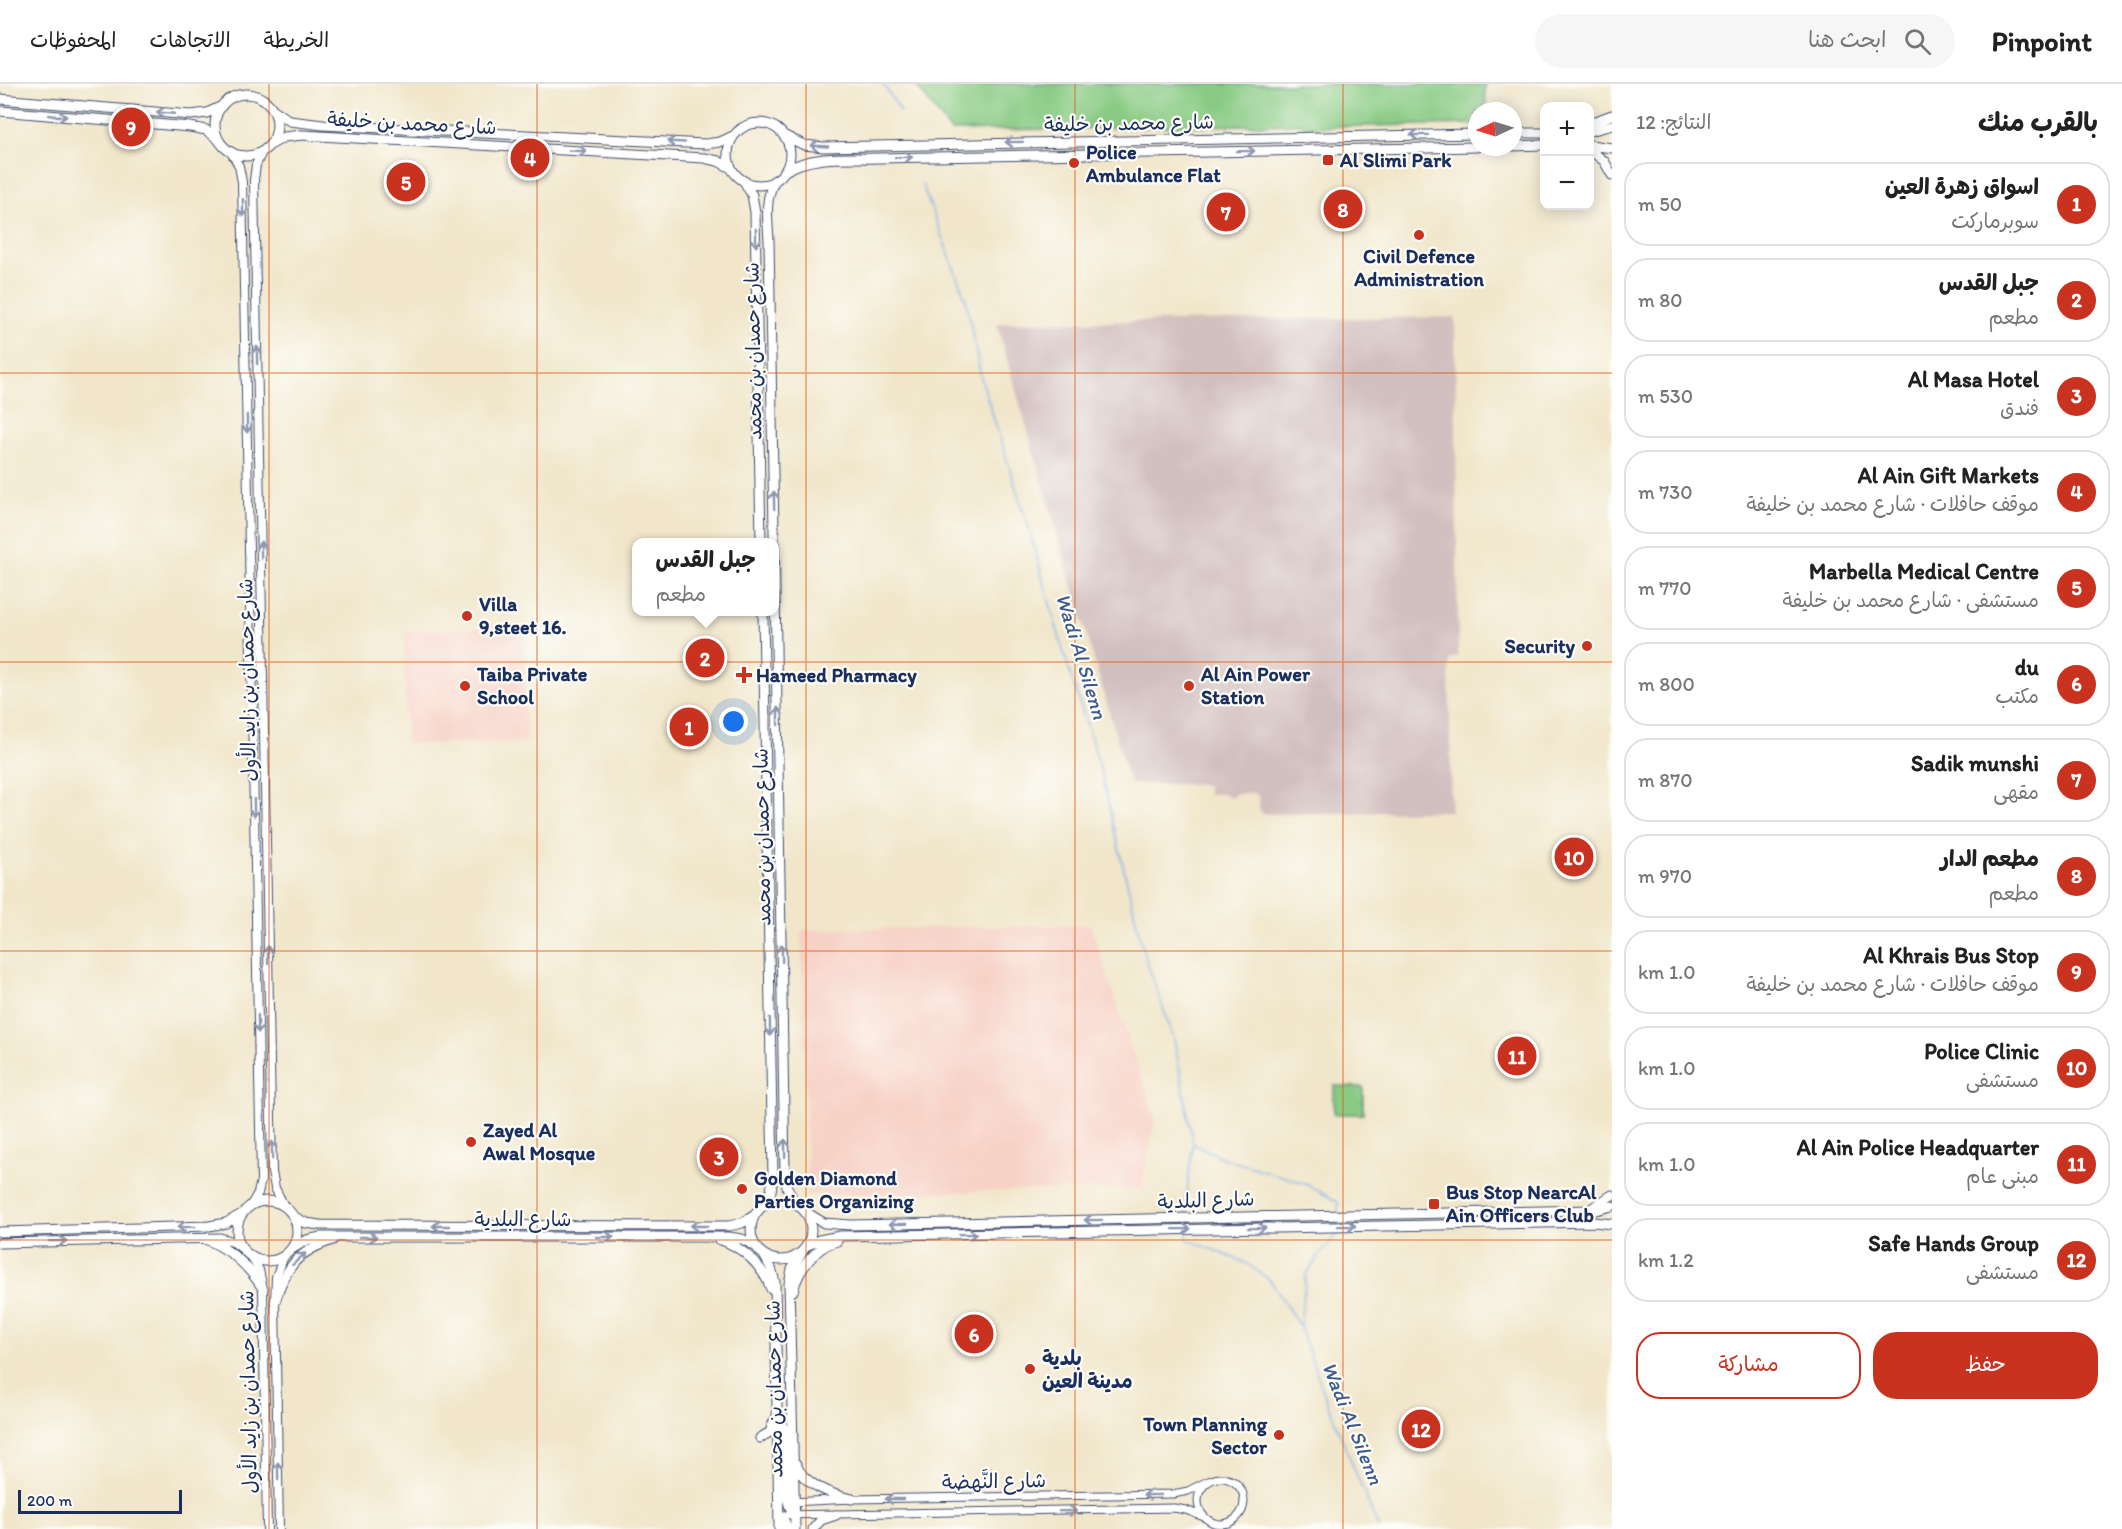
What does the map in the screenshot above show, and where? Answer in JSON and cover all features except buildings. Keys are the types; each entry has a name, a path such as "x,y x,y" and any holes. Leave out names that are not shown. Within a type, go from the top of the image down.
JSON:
{"main road":[{"path":"0,99 190,115 207,113 222,106 232,97 246,93 259,96 270,105 274,110 277,128 270,144 262,152 243,156 231,152 206,130 190,126 0,111"},
{"path":"219,140 216,119 222,106"},
{"name":"شارع محمد بن خليفة","path":"274,110 290,121 323,125 706,144 720,142 733,136"},
{"path":"1594,122 1612,115"},
{"path":"755,123 774,126 783,135 790,153 785,171 775,180 757,185 744,181 731,168 728,155 733,136 742,127 755,123"},
{"path":"1594,130 1612,125"},
{"path":"1522,133 1540,133"},
{"name":"شارع محمد بن خليفة","path":"783,135 804,145 823,147 1468,134"},
{"name":"شارع محمد بن خليفة","path":"270,144 284,137 302,135 704,158 718,161 731,168"},
{"path":"1522,146 1540,145"},
{"path":"1594,146 1612,148"},
{"name":"شارع محمد بن خليفة","path":"785,171 813,160 1468,147"},
{"name":"شارع حمدان بن زايد الأول","path":"231,152 239,166 242,182 244,271 261,1180 258,1193 251,1205"},
{"name":"شارع حمدان بن زايد الأول","path":"262,152 256,165 254,180 272,1172 275,1188 284,1206"},
{"path":"1594,153 1604,161 1612,175"},
{"name":"شارع حمدان بن محمد","path":"775,180 769,195 767,212 775,538"},
{"name":"شارع حمدان بن محمد","path":"744,181 752,195 755,212 762,538"},
{"name":"شارع حمدان بن محمد","path":"762,1207 771,1191 773,1178 763,616"},
{"name":"شارع حمدان بن محمد","path":"776,616 785,1160 787,1187 795,1204"},
{"path":"1590,1210 1612,1194"},
{"path":"782,1200 795,1204 804,1211 810,1225 811,1232 804,1249 788,1260 780,1261 764,1255 755,1246 751,1227 755,1215 768,1203 782,1200"},
{"path":"0,1232 209,1226 226,1223 258,1202 272,1201 284,1206 293,1216 297,1232 292,1249 284,1256 271,1261 251,1257 228,1239 0,1243"},
{"name":"شارع البلدية","path":"804,1211 818,1221 838,1225 1590,1210 1612,1206"},
{"path":"242,1214 237,1232 243,1249"},
{"name":"شارع البلدية","path":"293,1216 306,1223 320,1226 729,1226 742,1223 755,1215"},
{"path":"1585,1222 1612,1231"},
{"name":"شارع البلدية","path":"804,1249 819,1239 834,1236 1393,1224 1585,1222 1612,1224"},
{"path":"790,1305 798,1275 817,1252 828,1243 864,1236"},
{"path":"275,1302 284,1275 297,1260 313,1248 344,1237"},
{"name":"شارع البلدية","path":"292,1249 299,1243 314,1238 344,1237 736,1237 755,1246"},
{"path":"710,1237 737,1247 760,1268 768,1280 774,1299"},
{"path":"203,1238 220,1246 240,1260 252,1272 263,1289"},
{"name":"شارع حمدان بن محمد","path":"781,1524 793,1443 790,1276 794,1264 804,1249"},
{"name":"شارع حمدان بن محمد","path":"764,1255 773,1274 777,1413 786,1502 794,1515 795,1529"},
{"name":"شارع حمدان بن زايد الأول","path":"279,1529 275,1302 276,1277 284,1256"},
{"name":"شارع حمدان بن زايد الأول","path":"251,1257 259,1270 263,1289 267,1529"},
{"path":"760,1438 771,1432 777,1413"},
{"path":"793,1443 797,1468 805,1478 832,1494 852,1499"},
{"path":"813,1529 820,1520 836,1515"}],"street":[{"path":"1213,1529 1200,1511 1198,1498 1208,1481 1221,1478 1236,1483 1243,1497 1243,1507 1232,1529"},
{"name":"شارع النَّهضة","path":"786,1502 1173,1494 1188,1491 1208,1481"},
{"path":"922,1513 921,1506 926,1501 963,1499"},
{"name":"شارع النَّهضة","path":"781,1524 794,1515 1174,1508 1206,1518"},
{"path":"1206,1518 1220,1524 1234,1520 1239,1515"}],"shaded area":[{"path":"1455,317 1458,657 1449,661 1451,811 1263,814 1260,812 1258,796 1255,793 1234,794 1233,797 1226,797 1226,794 1208,794 1208,787 1204,784 1130,784 997,325 1000,323"},
{"name":"Taiba Private School","path":"523,627 526,742 406,744 404,631"},
{"path":"1089,925 1155,1118 1142,1188 808,1195 801,930"}],"green space":[{"path":"915,84 1485,84 1486,102 1468,102 1468,124 1305,127 1302,124 951,131"},
{"path":"1334,1086 1363,1087 1363,1114 1334,1114"}],"waterway":[{"path":"883,84 901,112"},
{"name":"Wadi Al Silenn","path":"922,184 966,300 981,378 1098,760 1144,954 1174,1039 1193,1143 1186,1214"},
{"name":"Wadi Al Silenn","path":"1194,1144 1223,1158 1304,1183 1338,1202 1338,1212"},
{"name":"Wadi Al Silenn","path":"1300,1326 1306,1275 1339,1232"},
{"name":"Wadi Al Silenn","path":"1187,1234 1187,1239 1246,1263 1270,1280 1300,1327 1327,1402 1379,1529"}],"place":[{"name":"Al Khrais Bus Stop","path":"131,127"},
{"name":"Al Ain Gift Markets","path":"530,158"},
{"name":"Al Slimi Park","path":"1328,160"},
{"name":"Police Ambulance Flat","path":"1074,163"},
{"name":"Marbella Medical Centre","path":"406,182"},
{"name":"مطعم الدار","path":"1343,209"},
{"name":"Sadik munshi","path":"1226,212"},
{"name":"Civil Defence Administration","path":"1419,235"},
{"name":"Villa 9,steet 16.","path":"467,616"},
{"name":"Security","path":"1587,646"},
{"name":"جبل القدس","path":"705,658"},
{"name":"Hameed Pharmacy","path":"744,675"},
{"name":"Taiba Private School","path":"465,686"},
{"name":"Al Ain Power Station","path":"1189,686"},
{"name":"اسواق زهرة العين","path":"689,727"},
{"name":"Police Clinic","path":"1574,857"},
{"name":"Al Ain Police Headquarter","path":"1517,1056"},
{"name":"Zayed Al Awal Mosque","path":"471,1142"},
{"name":"Al Masa Hotel","path":"719,1157"},
{"name":"Golden Diamond Parties Organizing","path":"742,1189"},
{"name":"Bus Stop NearcAl Ain Officers Club","path":"1434,1204"},
{"name":"du","path":"974,1334"},
{"name":"بلدية مدينة العين","path":"1030,1369"},
{"name":"Safe Hands Group","path":"1421,1429"},
{"name":"Town Planning Sector","path":"1279,1435"}]}
